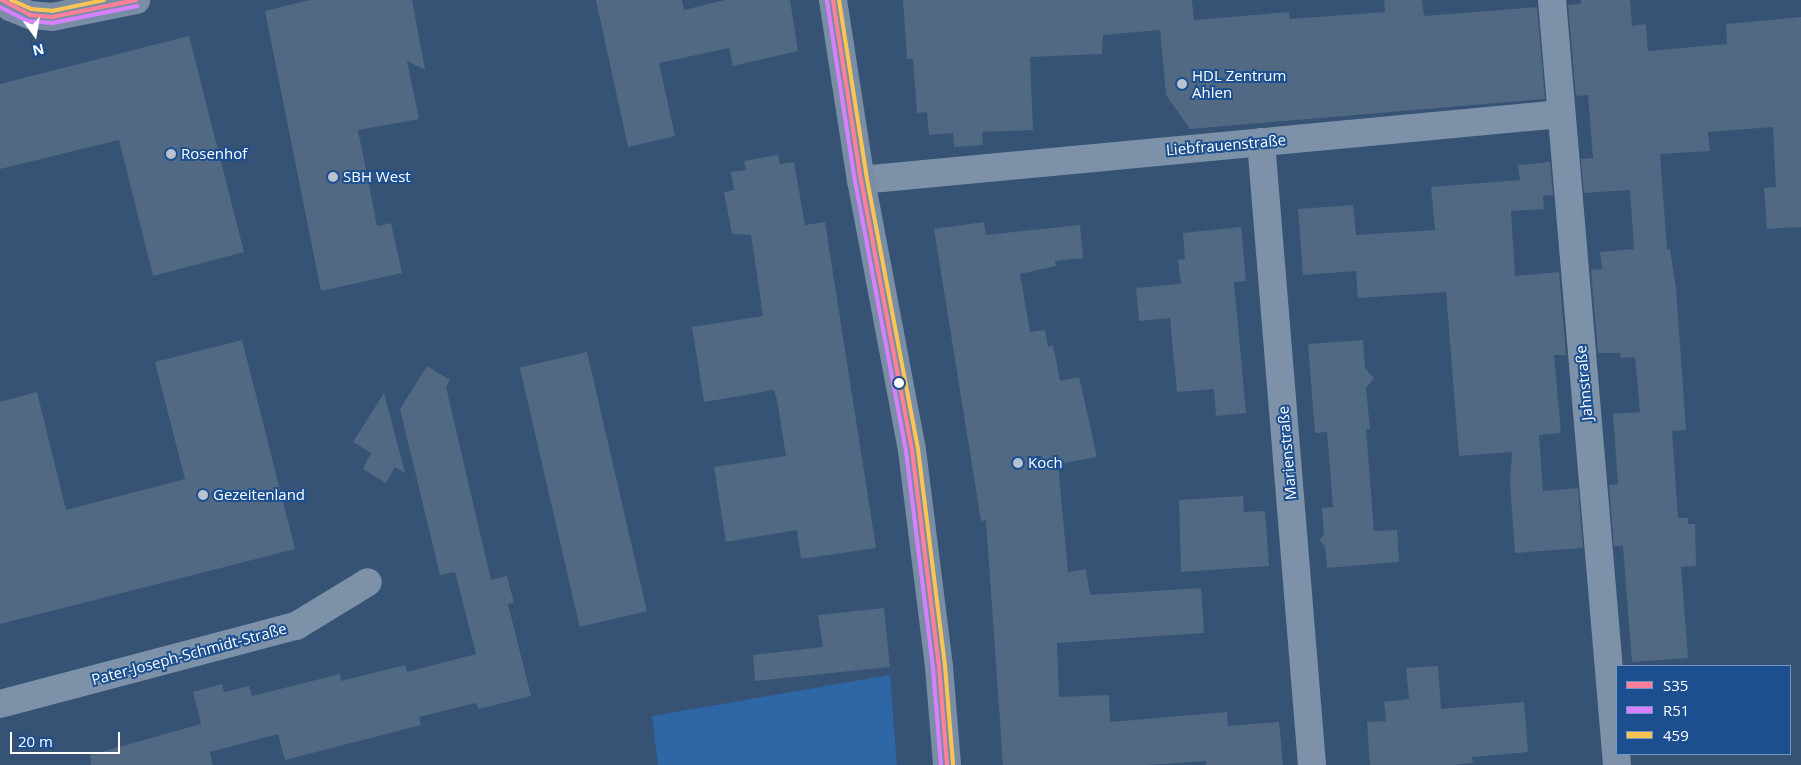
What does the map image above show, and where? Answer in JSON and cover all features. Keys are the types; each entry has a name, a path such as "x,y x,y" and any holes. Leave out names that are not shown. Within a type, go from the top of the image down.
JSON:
{"street":[{"path":"2,0 10,7 30,15 52,17 136,0"},
{"path":"833,0 861,180 912,450 938,658 947,765"},
{"name":"Jahnstraße","path":"1552,0 1616,753"},
{"name":"Liebfrauenstraße","path":"861,180 1561,114"},
{"name":"Marienstraße","path":"1261,142 1312,765"},
{"name":"Pater-Joseph-Schmidt-Straße","path":"0,704 296,626 368,582"}],"shaded area":[{"path":"890,675 897,765 658,765 652,716"}],"building":[{"name":"SBH West","path":"310,0 412,0 425,70 407,61 419,119 358,130 377,226 391,223 402,273 321,291 265,11"},
{"path":"596,0 682,0 684,10 725,0 790,0 798,51 733,66 729,48 659,63 675,136 628,147"},
{"path":"903,0 1192,0 1194,20 1289,12 1290,19 1385,12 1384,0 1422,0 1424,16 1537,7 1545,99 1190,129 1166,95 1160,30 1103,35 1102,54 1030,57 1033,130 982,132 983,145 954,147 953,133 929,135 927,112 917,113 913,59 907,59"},
{"path":"1581,0 1630,0 1632,26 1646,24 1648,51 1727,44 1726,24 1801,17 1801,227 1767,229 1764,188 1776,187 1773,127 1708,132 1710,151 1660,154 1667,249 1670,249 1676,288 1686,430 1672,431 1678,518 1688,518 1688,524 1695,524 1696,566 1681,567 1688,658 1632,662 1623,546 1614,546 1609,485 1618,484 1613,414 1640,412 1635,357 1620,358 1621,353 1598,353 1591,270 1602,269 1600,252 1634,249 1630,190 1584,193 1581,159 1593,158 1588,95 1576,96 1568,5 1581,4"},
{"name":"Rosenhof","path":"189,36 244,252 153,276 119,140 0,169 0,84"},
{"path":"778,155 780,164 794,162 805,225 825,222 876,548 801,559 797,530 726,542 714,467 786,456 774,390 704,402 692,327 763,316 751,235 732,234 724,192 734,190 731,172 746,170 744,161"},
{"path":"1550,162 1553,195 1543,196 1544,209 1511,211 1515,276 1559,272 1566,355 1554,355 1561,433 1539,435 1543,491 1578,488 1583,548 1515,553 1510,484 1512,452 1459,456 1446,292 1358,298 1356,271 1303,275 1298,209 1353,205 1356,235 1435,230 1431,187 1520,180 1518,165"},
{"path":"984,222 986,235 1080,225 1083,258 1055,261 1056,266 1020,274 1030,332 1045,330 1048,347 1053,345 1060,381 1079,377 1097,457 1058,464 1068,572 1086,569 1090,595 1201,588 1204,633 1057,643 1059,697 1109,695 1110,722 1227,712 1228,726 1279,722 1283,765 1206,765 1206,761 1147,765 1003,765 986,520 981,521 934,229"},
{"path":"1241,227 1246,281 1234,282 1246,413 1216,416 1214,389 1177,392 1170,318 1139,321 1136,288 1181,284 1178,260 1185,259 1183,233"},
{"name":"Gezeitenland","path":"242,340 295,549 0,624 0,402 37,392 66,510 185,479 155,362"},
{"path":"1363,340 1365,368 1374,378 1366,388 1370,429 1366,429 1374,531 1397,530 1399,562 1327,568 1325,546 1319,540 1324,535 1322,508 1333,507 1327,432 1315,433 1308,344"},
{"path":"587,352 647,611 580,627 520,368"},
{"path":"427,366 450,380 446,387 491,580 507,576 514,603 508,604 531,696 478,709 476,703 419,717 421,725 285,760 278,734 210,752 213,765 91,765 90,755 201,724 193,692 222,684 224,692 249,686 252,696 340,674 341,681 405,665 407,672 476,654 455,572 440,575 400,409"},
{"path":"384,393 405,473 395,467 386,483 363,469 371,453 353,442"},
{"path":"1243,496 1244,512 1265,511 1269,566 1181,572 1179,500"},
{"path":"884,608 890,667 755,681 753,655 823,647 818,615"},
{"path":"1438,666 1441,709 1524,702 1528,752 1472,757 1473,763 1453,765 1370,765 1367,722 1386,721 1384,702 1409,699 1406,668"}],"transit line":[{"name":"S35","path":"2,0 30,15 52,17 136,0"},
{"name":"459","path":"11,0 31,9 52,11 104,0"},
{"name":"S35","path":"833,0 861,180 912,450 939,667 947,765"},
{"name":"459","path":"839,0 867,179 918,449 945,666 953,764"},
{"name":"R51","path":"827,1 855,181 906,451 933,668 941,765"},
{"name":"R51","path":"0,7 28,21 52,23 137,6"}],"place":[{"name":"HDL Zentrum Ahlen","path":"1182,84"},
{"name":"Rosenhof","path":"171,154"},
{"name":"SBH West","path":"333,177"},
{"name":"Koch","path":"1018,463"},
{"name":"Gezeitenland","path":"203,495"}]}
